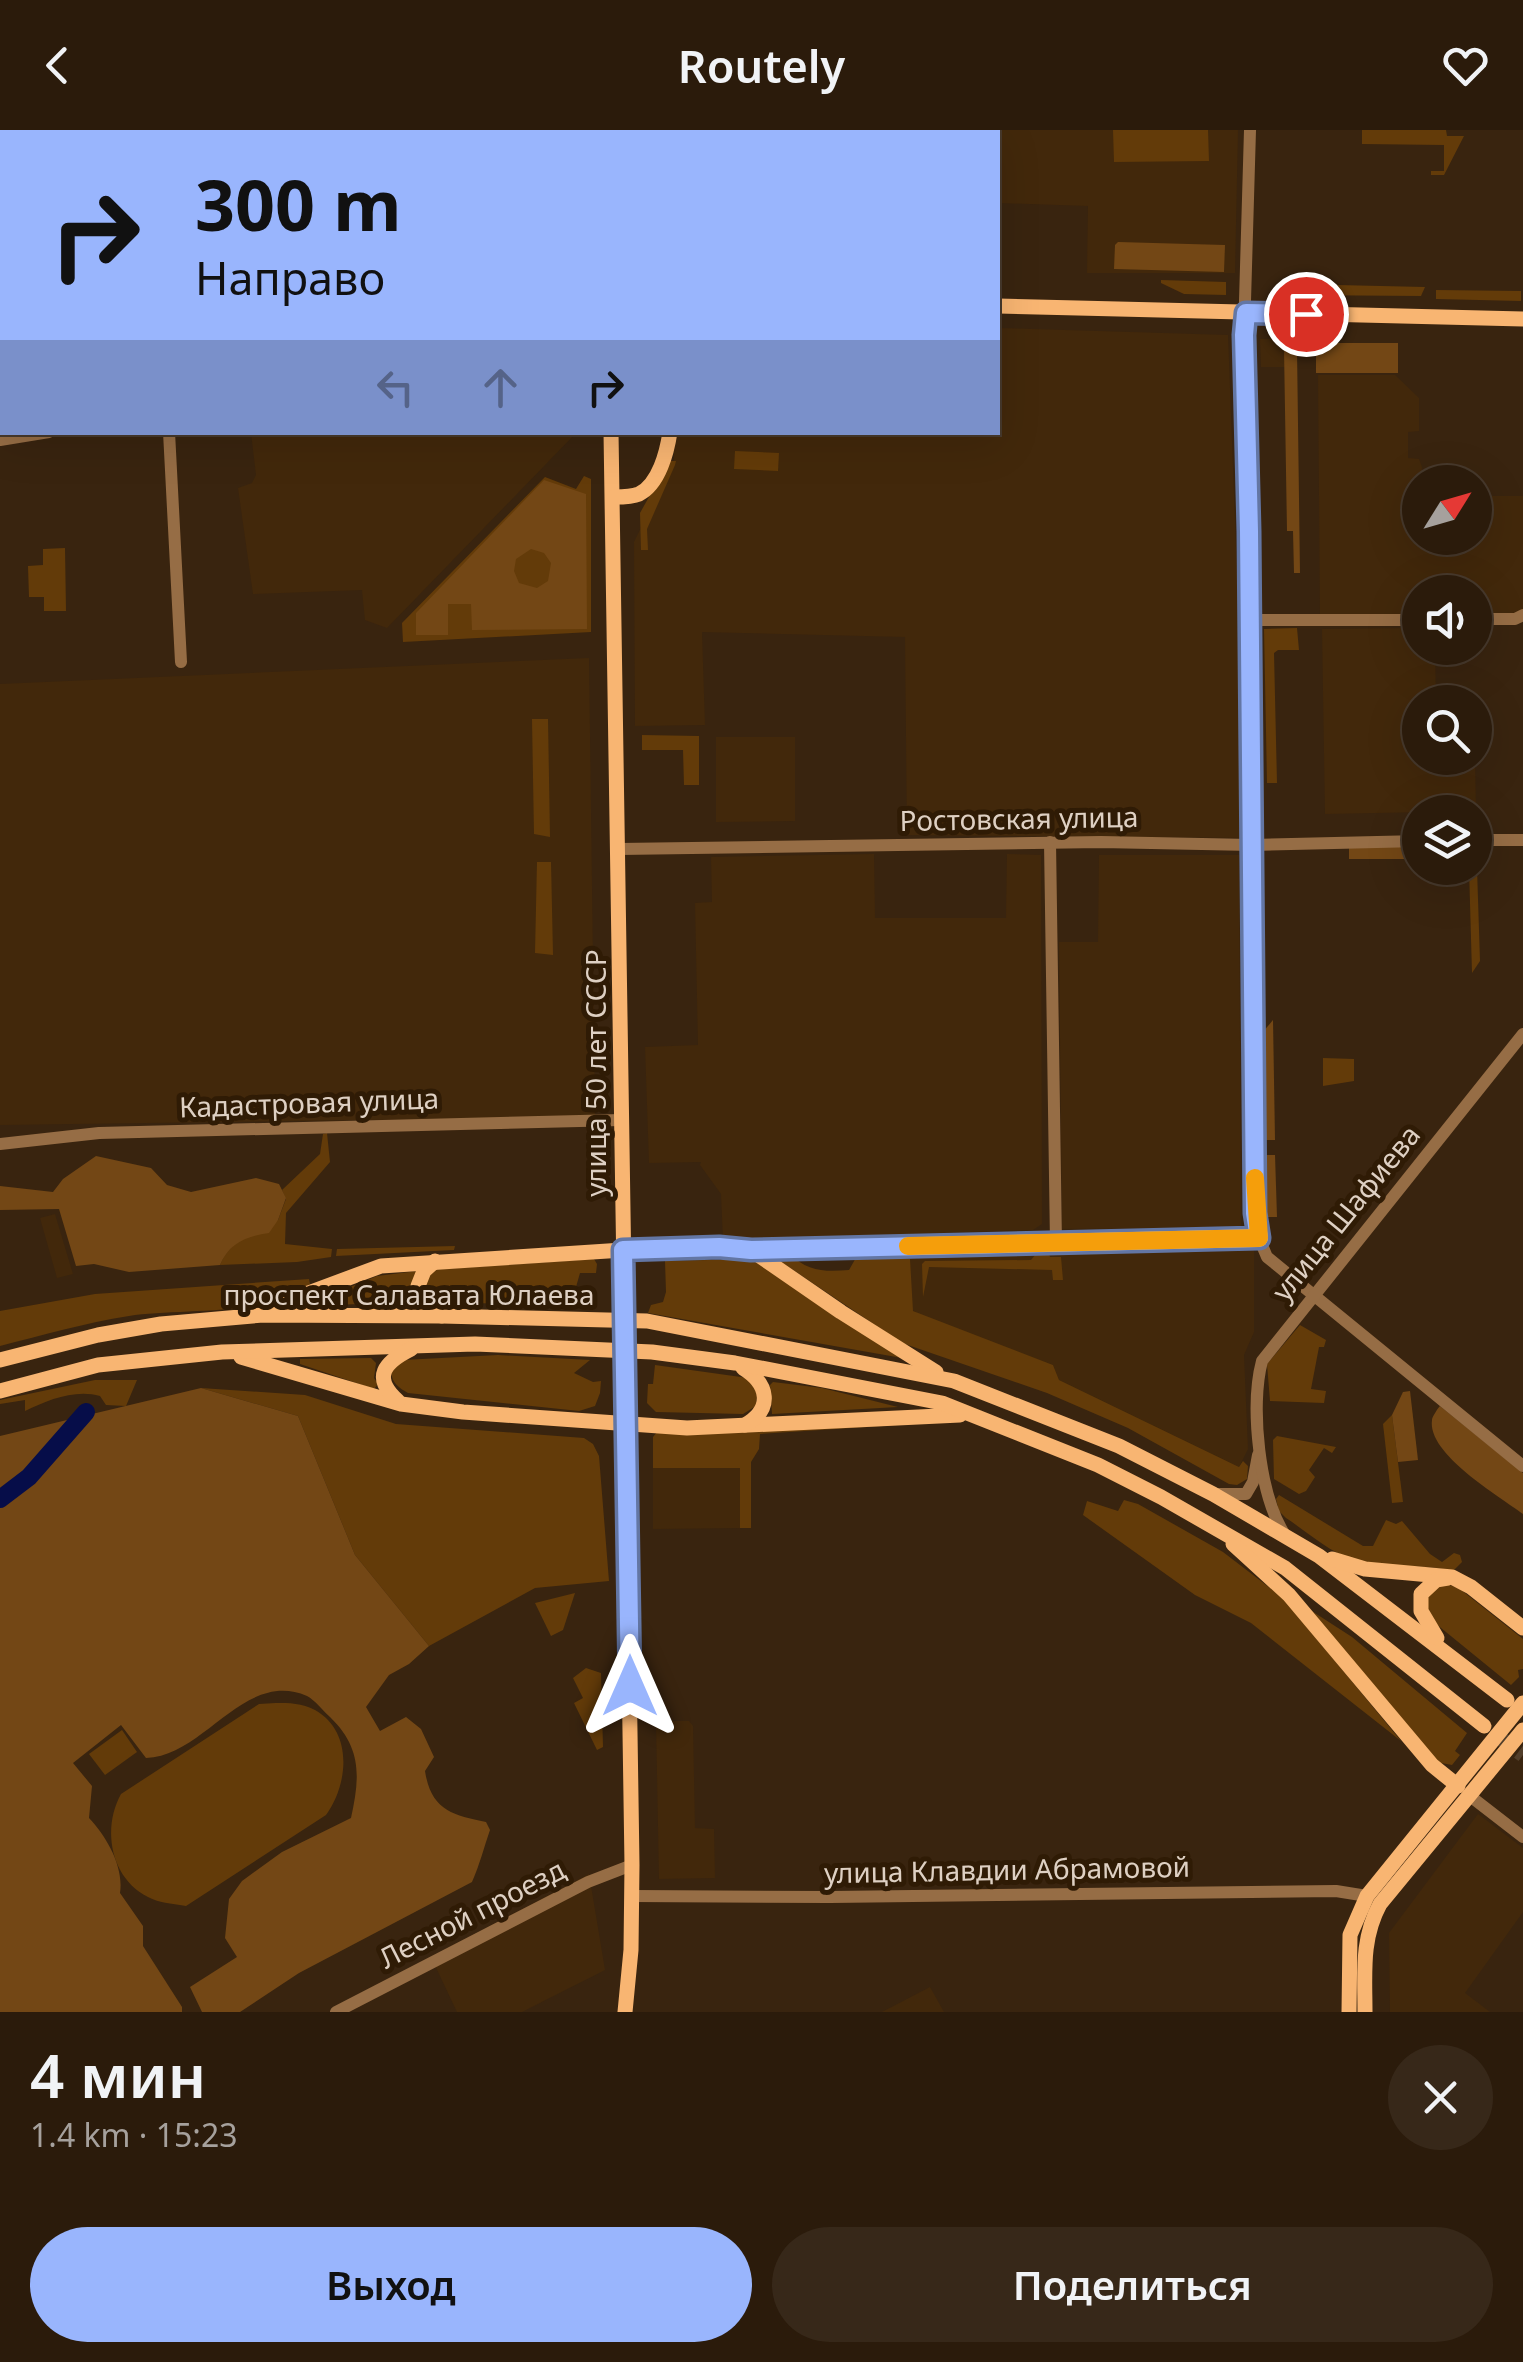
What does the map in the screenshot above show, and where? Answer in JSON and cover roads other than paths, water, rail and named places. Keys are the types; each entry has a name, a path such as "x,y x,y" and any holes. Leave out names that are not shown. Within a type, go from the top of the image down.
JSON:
{"main road":[{"path":"1000,306 1523,319"},
{"name":"улица 50 лет СССР","path":"612,435 632,1865 630,1976 625,2012"},
{"path":"614,497 637,495 647,488 659,469 669,435"},
{"path":"263,1315 303,1295 381,1266 623,1250 751,1250 900,1350 954,1381"},
{"path":"434,1260 418,1286 428,1306 442,1316"},
{"name":"проспект Салавата Юлаева","path":"0,1360 160,1324 263,1315 442,1316 647,1321 954,1381 1119,1446 1213,1494 1318,1556 1515,1702"},
{"path":"401,1404 386,1389 384,1372 390,1361 419,1345"},
{"name":"проспект Салавата Юлаева","path":"0,1391 98,1365 222,1352 419,1345 592,1348 735,1364 905,1394 942,1403 1098,1465 1216,1527 1324,1596 1484,1726"},
{"path":"222,1352 401,1404 463,1412 687,1428 972,1415"},
{"path":"735,1364 757,1378 765,1392 760,1414 745,1424"},
{"path":"1216,1527 1289,1596 1432,1765 1464,1791"},
{"path":"1318,1556 1365,1568 1452,1577 1523,1628"},
{"path":"1447,1653 1421,1611 1420,1602 1427,1586 1452,1577"},
{"path":"1464,1791 1515,1702"},
{"path":"1349,2012 1350,1935 1464,1791 1523,1730"},
{"path":"1365,2012 1365,1937 1374,1900"}],"street":[{"path":"1250,130 1244,335 1255,1213 1259,1238 1268,1258 1523,1466"},
{"path":"0,440 31,435"},
{"path":"169,435 181,662"},
{"path":"1492,619 1523,615"},
{"path":"1250,620 1402,620"},
{"path":"1492,840 1523,840"},
{"path":"1050,842 1056,1243"},
{"name":"Ростовская улица","path":"620,849 1050,842 1402,842"},
{"name":"улица Шафиева","path":"1286,1537 1274,1519 1259,1443 1258,1374 1262,1360 1523,1034"},
{"name":"Кадастровая улица","path":"0,1144 99,1133 620,1120"},
{"path":"751,1250 1259,1238"},
{"name":"улица Шафиева","path":"1213,1494 1246,1494 1254,1476 1259,1443"},
{"path":"1464,1791 1523,1837"},
{"name":"Лесной проезд","path":"336,2012 588,1882 632,1865"},
{"name":"улица Клавдии Абрамовой","path":"632,1896 830,1898 1330,1891 1374,1900"}],"waterway":[{"path":"0,1499 29,1477 86,1412"}],"tunnel":[{"path":"1500,1738 1523,1755"}]}
